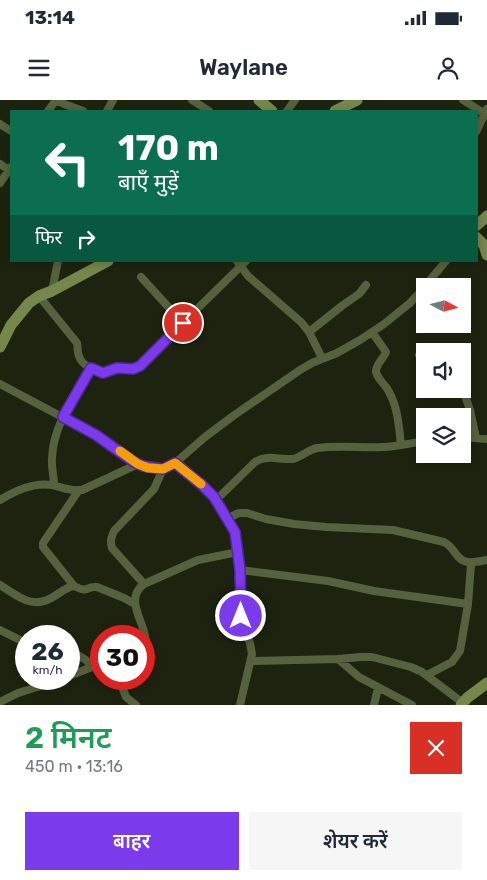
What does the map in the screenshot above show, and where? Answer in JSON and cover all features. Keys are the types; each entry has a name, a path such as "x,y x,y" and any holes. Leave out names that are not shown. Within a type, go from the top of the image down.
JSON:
{"street":[{"path":"56,100 79,110"},
{"path":"192,100 207,110"},
{"path":"259,100 271,110"},
{"path":"337,110 357,100"},
{"path":"463,100 486,112 478,128"},
{"path":"0,164 10,168 0,183"},
{"path":"52,291 58,262"},
{"path":"0,347 11,325 29,303 106,262"},
{"path":"432,278 445,262"},
{"path":"39,296 74,339 78,346 80,359 91,368 103,373 117,368 135,368 140,366 241,263 248,276 298,319 310,332 322,358"},
{"path":"142,277 183,323"},
{"path":"310,332 357,295 366,284"},
{"path":"0,384 96,435 138,464 148,468 163,469 175,463 205,437 300,370 372,332 402,310 416,295"},
{"path":"372,332 386,352 378,364 376,372 389,391 394,403 401,445"},
{"path":"54,485 52,453 57,431 91,368"},
{"path":"466,398 476,438"},
{"path":"471,438 487,439"},
{"path":"216,500 255,462 263,458 294,458 312,449 319,448 384,447 416,442"},
{"path":"175,463 216,500 235,532 240,570 241,616 252,649 251,661 240,705"},
{"path":"0,500 20,489 44,484 79,490 138,464"},
{"path":"144,584 114,551 110,541 114,531 154,489 163,469"},
{"path":"79,490 43,543 43,547 74,586 83,590 97,587 135,604"},
{"path":"228,518 239,513 247,513 266,519 294,524 399,531 444,542 460,558 471,564 487,560"},
{"path":"142,625 135,604 136,593 140,587 198,560 238,552"},
{"path":"427,675 449,664 458,654 468,604 471,564"},
{"path":"240,570 328,581 374,591 468,604"},
{"path":"0,585 24,600 37,603 46,601 74,586"},
{"path":"0,630 15,638"},
{"path":"251,661 338,659 361,656 372,658 418,670 427,675 462,704 487,682"},
{"path":"338,659 356,675 412,705"},
{"path":"374,705 378,688"},
{"path":"0,702 27,690"},
{"path":"124,690 126,697 136,705"},
{"path":"121,705 126,697"}],"slow traffic":[{"path":"120,451 138,464 148,468 163,469 175,463 201,484"}],"route":[{"path":"183,323 140,366 133,369 117,368 103,373 91,368 63,417 96,435 134,462 143,466 163,469 175,463 211,494 228,518 236,535 240,570 241,616"}]}
